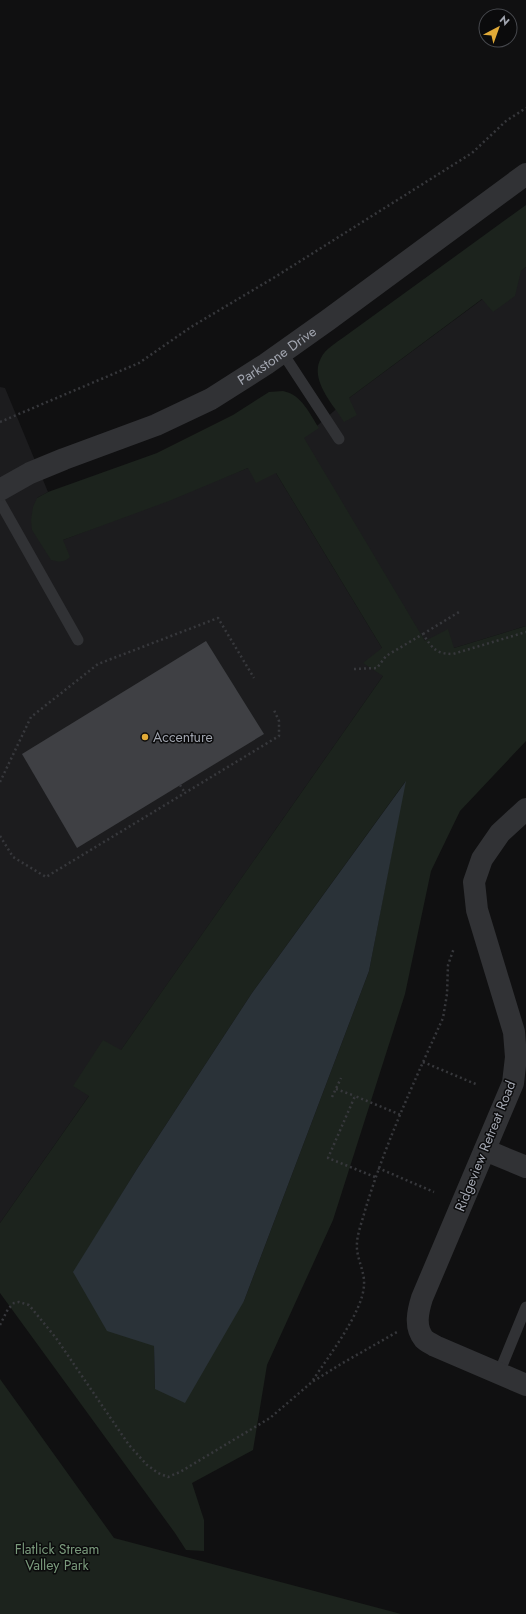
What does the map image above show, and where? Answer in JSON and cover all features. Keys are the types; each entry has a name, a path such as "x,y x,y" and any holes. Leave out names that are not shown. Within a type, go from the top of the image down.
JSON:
{"street":[{"name":"Parkstone Drive","path":"0,490 30,473 64,458 156,425 211,399 328,320 526,174"},
{"name":"Ridgeview Retreat Road","path":"526,809 500,833 482,859 474,882 477,910 514,1032 516,1057 513,1084 422,1298 418,1312 419,1327 424,1339 435,1346 526,1385"},
{"path":"485,1150 526,1167"}],"lane":[{"path":"282,352 339,439"},
{"path":"0,502 78,640"},
{"path":"499,1373 526,1307"}],"path":[{"path":"0,422 139,363 191,327 275,277 472,153 506,121 526,108"},
{"path":"354,669 378,668 386,656 459,612"},
{"path":"0,782 31,717 98,664 218,618 254,678"},
{"path":"423,634 430,646 442,654 453,654 526,632"},
{"path":"0,836 13,857 46,877 279,736 279,721 274,710"},
{"path":"180,785 185,793"},
{"path":"312,1382 353,1318 360,1300 364,1285 357,1250 357,1240 378,1168 443,1018 447,994 448,965 454,948"},
{"path":"423,1062 478,1085"},
{"path":"332,1097 341,1078"},
{"path":"336,1089 401,1115"},
{"path":"355,1096 328,1158 375,1177"},
{"path":"378,1168 434,1192"},
{"path":"0,1325 8,1309 14,1303 19,1302 29,1305 56,1338 129,1445 147,1465 158,1473 168,1477 180,1472 270,1418 312,1382 340,1364 401,1330"}],"shaded area":[{"path":"526,267 526,626 454,648 425,642 303,438 349,398"},
{"path":"0,387 5,388 48,492 37,498 63,540 248,468 276,473 382,648 383,676 0,1223"},
{"path":"406,781 369,971 244,1301 185,1403 155,1389 154,1346 107,1331 73,1272 137,1169 252,993"}],"green space":[{"path":"526,205 526,267 521,271 515,296 493,312 482,299 349,398 357,415 344,422 324,392 320,383 318,366 325,352"},
{"path":"283,391 290,393 304,405 312,416 319,428 304,438 425,641 448,629 454,648 526,626 526,741 460,811 431,871 405,994 333,1220 267,1365 253,1450 192,1483 204,1520 204,1551 186,1550 0,1293 0,1223 89,1096 73,1086 103,1040 121,1050 383,676 363,663 382,648 276,473 256,483 248,468 169,501 63,540 70,557 59,562 51,560 32,530 31,520 33,507 37,498 48,492 157,453 233,415 269,392","holes":["405,782 369,971 244,1301 155,1389 154,1346 74,1272 137,1169 252,993"]},
{"name":"Flatlick Stream Valley Park","path":"0,1379 114,1538 401,1614 0,1614"}],"building":[{"path":"206,641 264,734 77,848 22,754"}],"place":[{"name":"Accenture","path":"145,737"}]}
